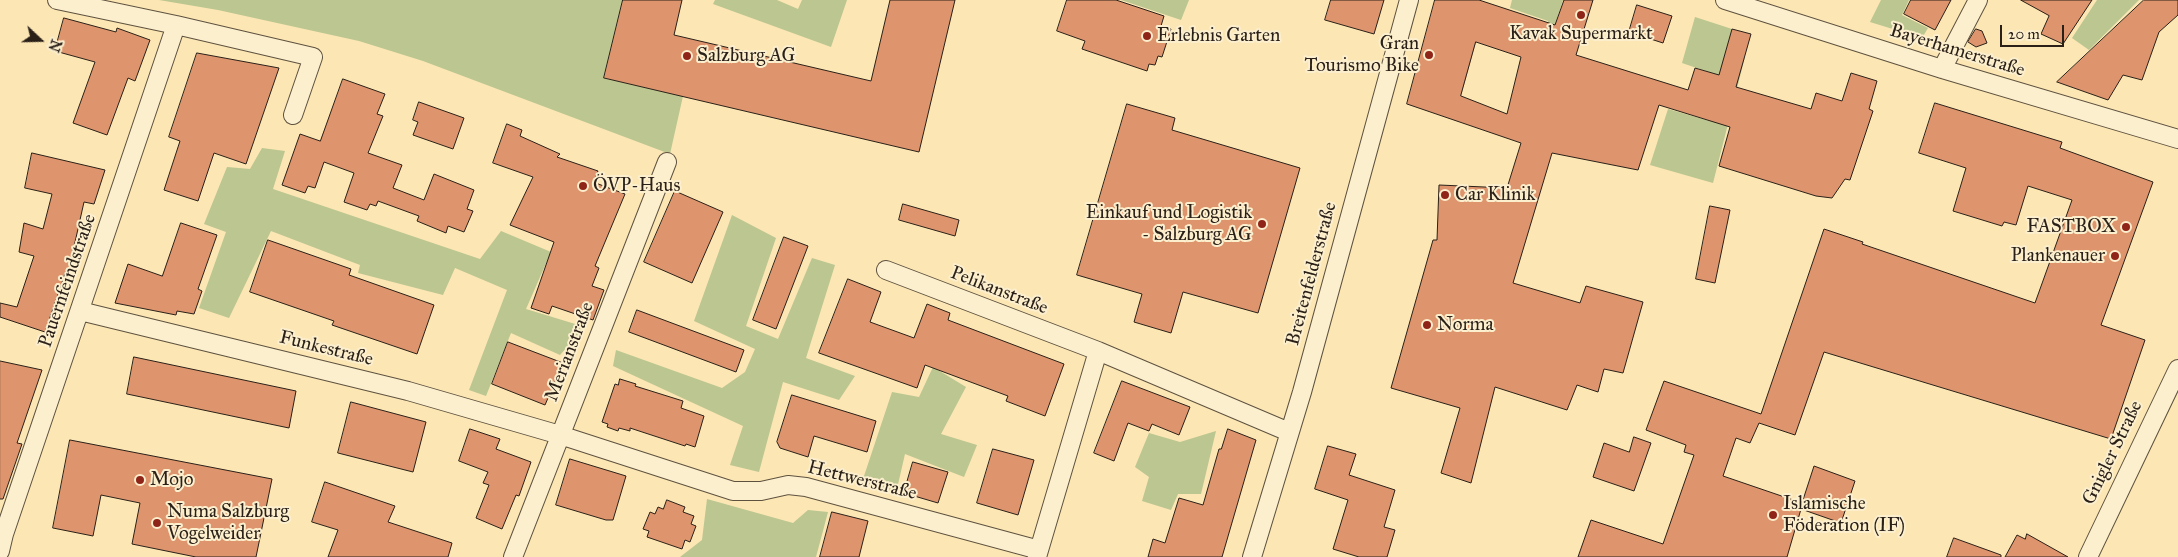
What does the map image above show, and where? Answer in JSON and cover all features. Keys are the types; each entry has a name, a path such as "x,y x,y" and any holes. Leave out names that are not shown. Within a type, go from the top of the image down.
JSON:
{"street":[{"path":"57,0 313,57 293,115"},
{"name":"Breitenfelderstraße","path":"1252,557 1302,392 1409,0"},
{"name":"Bayerhamerstraße","path":"1725,0 1942,69 2178,139"},
{"path":"1942,69 1978,0"},
{"name":"Pauernfeindstraße","path":"0,551 4,534 176,25"},
{"name":"Merianstraße","path":"513,557 667,162"},
{"name":"Pelikanstraße","path":"886,270 1098,351 1289,432"},
{"name":"Funkestraße","path":"80,311 408,391 560,435"},
{"path":"1038,554 1098,351"},
{"name":"Gnigler Straße","path":"2092,556 2178,369"},
{"name":"Hettwerstraße","path":"560,435 733,490 761,491 788,485 806,487 1038,554"}],"green space":[{"path":"159,0 623,0 604,78 683,96 670,154 423,61 359,41 218,10"},
{"path":"715,0 777,0 798,9 802,0 847,0 831,47 713,4"},
{"path":"1121,0 1189,0 1181,20"},
{"path":"1512,0 1563,0 1549,43 1542,40 1548,21 1510,8"},
{"path":"1881,0 1909,0 1902,15 1928,28 1922,38 1870,22"},
{"path":"2097,0 2139,0 2089,50 2072,38"},
{"path":"1695,17 1732,29 1726,51 1745,57 1713,183 1650,165 1668,109 1710,121 1723,77 1682,63"},
{"path":"262,148 285,151 273,189 480,259 501,231 551,252 526,309 585,327 560,355 511,333 486,396 469,390 507,290 455,268 443,295 358,273 360,265 271,231 229,318 199,308 226,232 204,224 227,167 250,169"},
{"path":"732,215 776,238 746,326 778,339 812,258 835,265 806,358 855,376 839,400 783,382 759,472 730,465 743,426 613,366 616,350 722,388 745,372 755,349 694,321"},
{"path":"933,367 966,387 941,434 977,445 964,477 905,454 896,493 862,482 892,392 919,397"},
{"path":"1216,431 1201,494 1178,494 1171,510 1142,501 1149,477 1135,467 1149,433 1180,442"},
{"path":"707,499 793,523 808,510 828,512 816,557 680,557 702,540"}],"building":[{"name":"Salzburg AG","path":"623,0 682,0 674,35 871,81 890,0 955,0 919,152 604,78"},
{"path":"1067,0 1116,0 1164,16 1161,26 1171,29 1162,57 1158,56 1155,65 1149,64 1147,71 1082,49 1085,41 1057,31"},
{"path":"1331,0 1384,0 1374,34 1325,20"},
{"path":"1435,0 1479,0 1555,25 1564,0 1593,0 1576,55 1688,90 1695,68 1719,75 1732,29 1751,34 1736,87 1811,109 1816,93 1842,101 1851,73 1877,81 1869,109 1873,111 1850,180 1845,179 1832,198 1816,196 1719,166 1730,127 1659,105 1638,170 1552,153 1513,283 1580,303 1586,286 1643,302 1623,373 1604,369 1598,392 1577,385 1567,410 1495,387 1471,483 1441,473 1460,408 1391,388 1433,240 1437,240 1439,185 1507,188 1521,143 1407,104","holes":["1476,42 1521,57 1507,114 1461,96"]},
{"path":"1911,0 1951,0 1935,30 1904,14"},
{"path":"2021,0 2092,0 2063,44 2041,34 2049,16"},
{"path":"2144,0 2178,0 2178,15 2159,32 2142,80 2123,75 2108,100 2057,82"},
{"path":"1637,5 1672,16 1663,43 1629,32"},
{"path":"64,18 116,32 117,28 150,40 135,81 128,78 107,135 73,123 95,62 55,51"},
{"path":"1976,29 1982,31 1987,43 1976,47 1968,42"},
{"path":"197,53 279,68 246,164 214,153 198,201 164,190 180,141 169,137"},
{"path":"343,79 385,94 377,114 383,116 368,153 402,165 393,188 424,200 434,174 474,190 467,209 473,211 464,232 448,226 446,233 417,221 419,216 378,201 376,206 370,204 367,210 344,202 354,173 324,162 315,188 308,186 305,193 282,185 300,134 320,141"},
{"path":"419,102 464,118 453,149 413,135 418,122 413,120"},
{"path":"1935,103 2062,142 2060,148 2153,182 2101,325 2145,340 2111,439 1824,352 1795,435 1759,423 1750,443 1736,438 1723,476 1802,503 1814,466 1855,481 1841,523 1801,509 1787,557 1578,557 1591,520 1663,544 1694,455 1684,452 1686,445 1646,430 1664,381 1761,414 1824,229 1863,242 1862,244 2035,303 2072,200 2028,186 2016,225 2004,222 2002,226 1953,211 1966,168 1919,153"},
{"path":"1127,104 1175,118 1172,130 1300,168 1258,313 1183,292 1171,333 1134,322 1142,294 1077,275"},
{"path":"507,124 522,130 520,136 560,154 557,157 598,171 593,182 625,194 595,266 599,268 592,286 604,290 593,320 552,306 549,314 531,308 554,242 510,225 533,177 493,163"},
{"path":"32,153 105,170 94,204 84,202 69,269 67,268 45,332 0,317 0,303 17,307 34,256 19,252 24,223 43,229 52,194 25,188"},
{"path":"675,191 723,212 692,283 644,262"},
{"path":"903,204 959,220 955,236 899,220"},
{"path":"1710,206 1730,210 1715,283 1696,279"},
{"path":"181,223 217,235 198,289 202,291 194,314 177,311 176,315 115,303 128,264 162,276"},
{"path":"784,237 808,246 776,329 753,320"},
{"path":"268,240 351,269 349,275 434,305 417,354 332,325 334,321 250,292"},
{"path":"848,279 881,292 870,322 914,338 927,304 950,313 948,320 1064,364 1045,416 1006,401 1008,396 925,365 917,388 819,353"},
{"path":"637,310 744,350 736,372 629,332"},
{"path":"508,342 563,363 545,405 492,384"},
{"path":"134,357 296,391 289,428 127,394"},
{"path":"0,361 42,370 17,443 22,444 3,499 0,499"},
{"path":"620,379 636,384 635,386 683,401 681,408 704,416 695,447 686,444 685,446 630,428 630,431 619,428 618,431 607,427 608,424 602,422 615,384 618,385"},
{"path":"1122,381 1190,407 1179,435 1152,424 1149,431 1128,423 1114,461 1094,453"},
{"path":"792,395 876,421 867,452 814,436 808,457 780,448 777,442"},
{"path":"351,402 426,422 413,472 338,453"},
{"path":"470,429 500,439 496,449 531,462 519,496 516,495 502,529 476,518 489,485 483,483 488,472 459,461"},
{"path":"1228,429 1256,440 1222,557 1148,557 1153,539 1165,543 1179,498 1203,505 1219,449 1221,449"},
{"path":"1634,437 1651,443 1634,491 1593,477 1604,443 1629,452"},
{"path":"70,440 272,479 256,557 196,557 132,544 140,503 101,495 93,536 53,528"},
{"path":"1328,446 1356,454 1349,475 1395,490 1384,527 1395,530 1387,557 1359,557 1333,549 1348,500 1315,489"},
{"path":"993,449 1034,460 1018,515 977,503"},
{"path":"570,459 626,476 613,520 606,520 556,505"},
{"path":"913,462 948,472 938,503 904,493"},
{"path":"325,482 395,506 388,522 452,543 448,557 328,557 338,530 312,522"},
{"path":"667,500 685,507 683,512 694,516 691,524 696,526 690,542 685,540 682,549 647,537 649,531 643,529 650,512 655,514 658,507 663,509"},
{"path":"832,512 868,521 859,557 820,557"},
{"path":"2027,534 2068,557 2005,557 2017,535 2025,539"},
{"path":"1954,538 2001,555 2001,557 1947,557"}],"place":[{"name":"Kavak Supermarkt","path":"1581,15"},
{"name":"Erlebnis Garten","path":"1147,36"},
{"name":"Gran Tourismo Bike","path":"1429,55"},
{"name":"Salzburg AG","path":"687,56"},
{"name":"ÖVP-Haus","path":"583,186"},
{"name":"Car Klinik","path":"1445,195"},
{"name":"Einkauf und Logistik - Salzburg AG","path":"1262,224"},
{"name":"FASTBOX","path":"2126,227"},
{"name":"Plankenauer","path":"2115,256"},
{"name":"Norma","path":"1427,325"},
{"name":"Mojo","path":"140,480"},
{"name":"Islamische Föderation (IF)","path":"1773,515"},
{"name":"Numa Salzburg Vogelweider","path":"157,523"}]}
